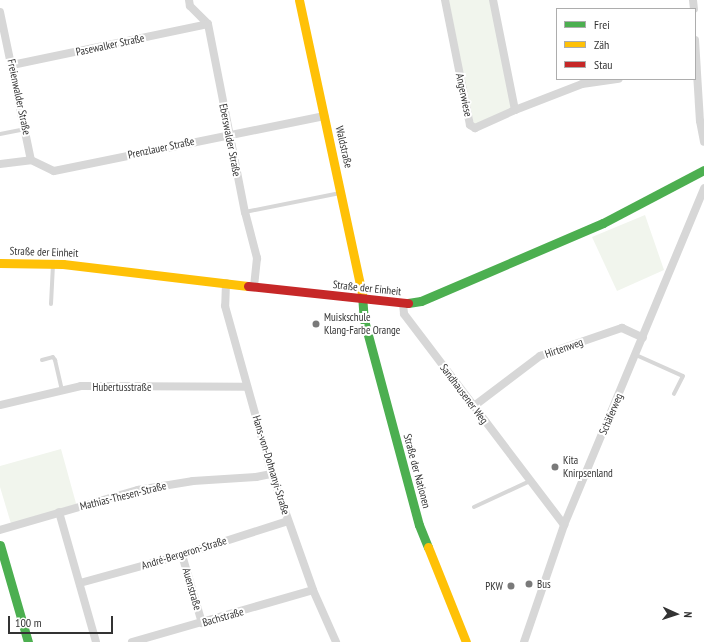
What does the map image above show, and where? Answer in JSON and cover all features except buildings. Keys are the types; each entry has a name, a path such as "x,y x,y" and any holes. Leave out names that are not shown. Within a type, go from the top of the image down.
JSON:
{"street":[{"path":"189,0 190,6 208,24"},
{"name":"Waldstraße","path":"299,0 342,193 362,300"},
{"name":"Angerwiese","path":"445,0 470,124 476,128 515,110"},
{"path":"492,0 515,110 582,84 612,80"},
{"name":"Freienwalder Straße","path":"0,12 26,129 31,160"},
{"name":"Pasewalker Straße","path":"12,65 208,24"},
{"name":"Eberswalder Straße","path":"208,24 245,212 257,258 254,286"},
{"path":"696,71 700,121 704,142"},
{"name":"Prenzlauer Straße","path":"31,160 54,171 229,134 324,116"},
{"path":"0,164 31,160"},
{"name":"Straße der Einheit","path":"0,262 53,264 403,304 421,301 603,224 704,170"},
{"name":"Schäferweg","path":"524,642 564,525 636,355 704,188"},
{"name":"Hans-von-Dohnanyi-Straße","path":"226,283 225,306 272,474 313,590 336,642"},
{"name":"Straße der Nationen","path":"362,300 363,316 419,525 466,642"},
{"name":"Sandhausener Weg","path":"403,304 404,314 564,525"},
{"name":"Hirtenweg","path":"474,406 540,356 622,328 643,338"},
{"name":"Hubertusstraße","path":"0,405 81,386 247,387"},
{"name":"Mathias-Thesen-Straße","path":"0,530 138,490 193,481 256,477 272,474"},
{"path":"59,512 96,642"},
{"name":"André-Bergeron-Straße","path":"80,583 182,555 288,520"},
{"path":"0,545 3,566 28,642"},
{"name":"Auenstraße","path":"182,555 202,623"},
{"name":"Bachstraße","path":"132,642 313,590"}],"lane":[{"path":"0,134 26,129"},
{"path":"245,212 342,193"},
{"path":"51,304 53,264"},
{"path":"636,355 683,376 674,394"},
{"path":"42,360 53,357 55,360 62,391"},
{"path":"474,507 530,481"}],"shaded area":[{"path":"447,0 490,0 512,109 474,125"},
{"path":"645,215 664,270 617,291 592,237"},
{"path":"61,449 77,507 12,527 0,487 0,466"}],"traffic: fast":[{"path":"408,303 421,301 603,223 704,170"},
{"path":"362,294 364,320 419,525 428,547"},
{"path":"0,545 28,642"}],"traffic: slow":[{"path":"299,0 362,294"},
{"path":"0,263 63,264 248,286"},
{"path":"428,547 466,642"}],"traffic: jam":[{"path":"248,286 408,303"}],"place":[{"name":"Muiskschule Klang-Farbe Orange","path":"316,324"},
{"name":"Kita Knirpsenland","path":"555,467"},
{"name":"Bus","path":"529,584"},
{"name":"PKW","path":"511,586"}]}
